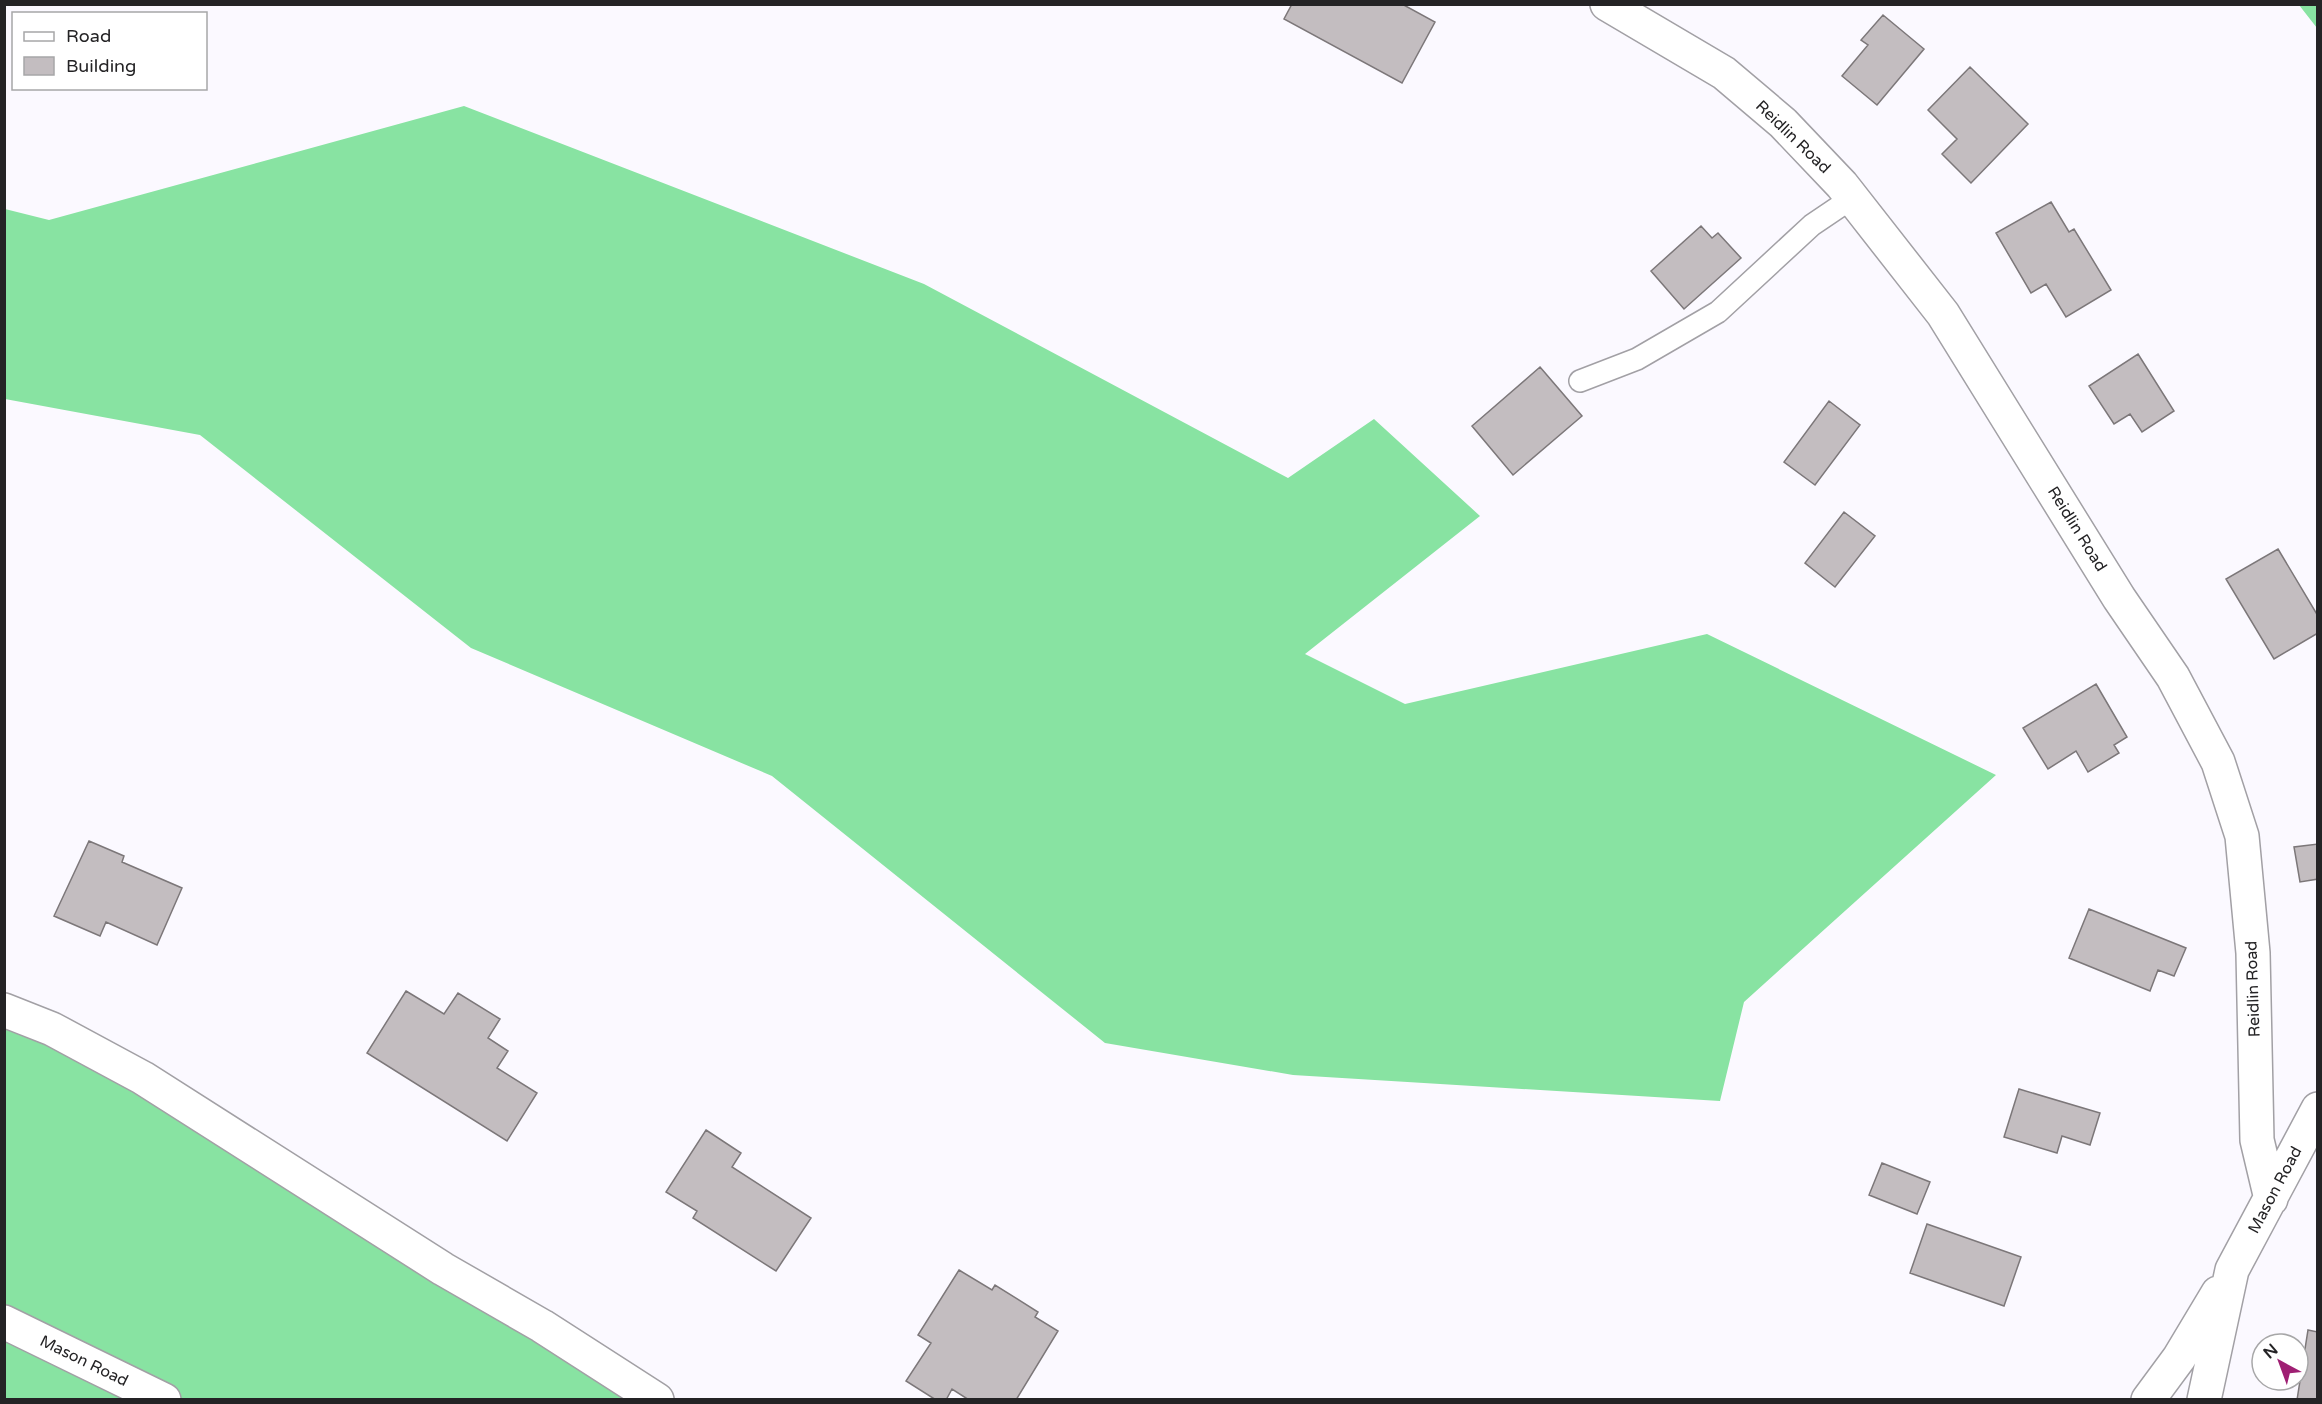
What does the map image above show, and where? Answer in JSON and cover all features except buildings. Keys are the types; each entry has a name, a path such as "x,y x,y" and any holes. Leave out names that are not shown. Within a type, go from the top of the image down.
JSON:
{"street":[{"name":"Reidlin Road","path":"1607,4 1724,73 1783,123 1852,198 1943,314 2119,598 2173,678 2218,762 2242,836 2253,953 2257,1140 2271,1199"},
{"path":"4,1011 52,1029 143,1078 443,1269 542,1326 657,1400"},
{"name":"Mason Road","path":"2148,1400 2179,1358 2232,1270 2318,1109"},
{"name":"Mason Road","path":"2204,1400 2232,1270"},
{"name":"Mason Road","path":"4,1322 164,1400"}],"lane":[{"path":"1580,381 1637,359 1718,312 1812,225 1852,198"}],"green space":[{"path":"2299,5 2317,5 2317,28"},
{"path":"464,106 924,284 1288,478 1374,419 1480,516 1305,654 1405,704 1707,634 1996,775 1744,1002 1720,1101 1293,1075 1105,1043 772,776 471,648 200,435 5,399 5,209 49,220"},
{"path":"4,1010 657,1399 5,1399"}]}
